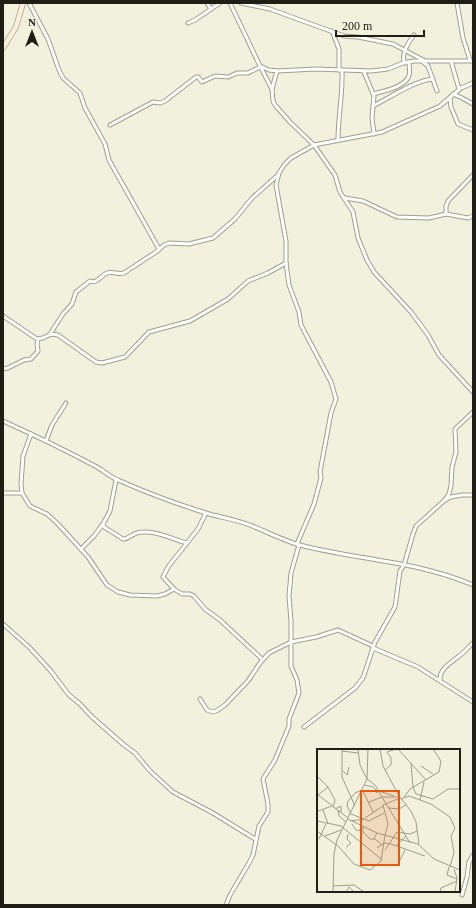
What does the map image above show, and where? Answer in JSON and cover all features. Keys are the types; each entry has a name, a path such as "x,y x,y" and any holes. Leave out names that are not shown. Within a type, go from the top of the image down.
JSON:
{"main road":[{"path":"3,48 16,27 23,3"}],"street":[{"path":"30,3 48,39 63,78 80,93 88,115 101,136 109,160 159,248"},
{"path":"207,3 211,9"},
{"path":"188,23 220,3"},
{"path":"230,3 272,89"},
{"path":"241,3 270,9 344,36 358,37 393,44 406,50 428,66 437,90"},
{"path":"260,66 276,71 316,69 364,72 380,71 398,65 423,61 472,60 463,38 457,3"},
{"path":"332,31 339,49 343,84 338,140"},
{"path":"398,65 403,59 414,35"},
{"path":"373,94 393,88 408,79 409,75 407,63 403,59"},
{"path":"451,61 459,89"},
{"path":"110,125 152,102 160,103 165,101 196,77 198,77 202,82 215,76 228,77 237,73 248,73 260,66"},
{"path":"276,71 272,89 273,102 290,122 314,145 335,176 340,192 354,212 358,238 371,267 377,276 416,318 439,355 473,392"},
{"path":"364,72 373,94 372,118 374,134"},
{"path":"373,106 411,86 433,79"},
{"path":"226,905 230,895 253,855 259,826 269,809 263,779 275,760 289,726 289,719 298,693 297,680 291,666 289,589 291,573 298,544 314,504 321,478 320,472 328,426 336,399 331,382 301,325 299,312 289,285 286,264 286,241 276,185 278,175 284,165 291,158 314,145 382,132 406,120 433,110 450,98 459,89 473,83"},
{"path":"453,94 473,104"},
{"path":"450,98 451,107 458,124 473,130"},
{"path":"3,316 34,338 44,338 50,334 63,314 72,304 76,292 84,285 90,281 97,281 103,275 111,272 122,274 166,244 189,244 212,238 235,219 246,204 278,175"},
{"path":"446,214 448,201 473,175"},
{"path":"345,198 363,201 397,217 429,218 446,214 468,218 473,216"},
{"path":"50,334 58,335 99,363 123,358 149,332 190,321 228,299 248,281 286,264"},
{"path":"3,369 24,360 31,359 38,351 38,339"},
{"path":"46,440 52,425 66,403"},
{"path":"304,728 360,683 364,678 373,647 395,607 400,570 404,565 416,526 445,500 449,494 452,467 456,452 455,429 473,412"},
{"path":"3,421 46,440 96,467 116,480 206,513 230,518 248,524 298,544 353,557 404,565 453,576 473,585"},
{"path":"31,434 22,461 21,484 22,493 30,506 47,514 57,523 81,549 107,585 118,592 130,596 157,596 174,589"},
{"path":"81,549 104,524 110,511 116,480"},
{"path":"3,493 22,493"},
{"path":"445,500 462,495 473,495"},
{"path":"206,513 198,529 162,577 174,589 182,594 190,594 194,596 205,609 220,620 262,659"},
{"path":"104,524 105,528 123,539 127,539 136,533 144,532 162,534 187,543"},
{"path":"3,624 29,647 70,695 91,716 135,753 150,771 174,792 213,813 256,840"},
{"path":"200,699 203,705 210,711 213,712 221,709 248,681 262,659 269,653 291,642 316,637 338,630 418,666 473,702"},
{"path":"440,680 441,674 473,643"},
{"path":"462,894 467,877 469,862 473,855"}]}
